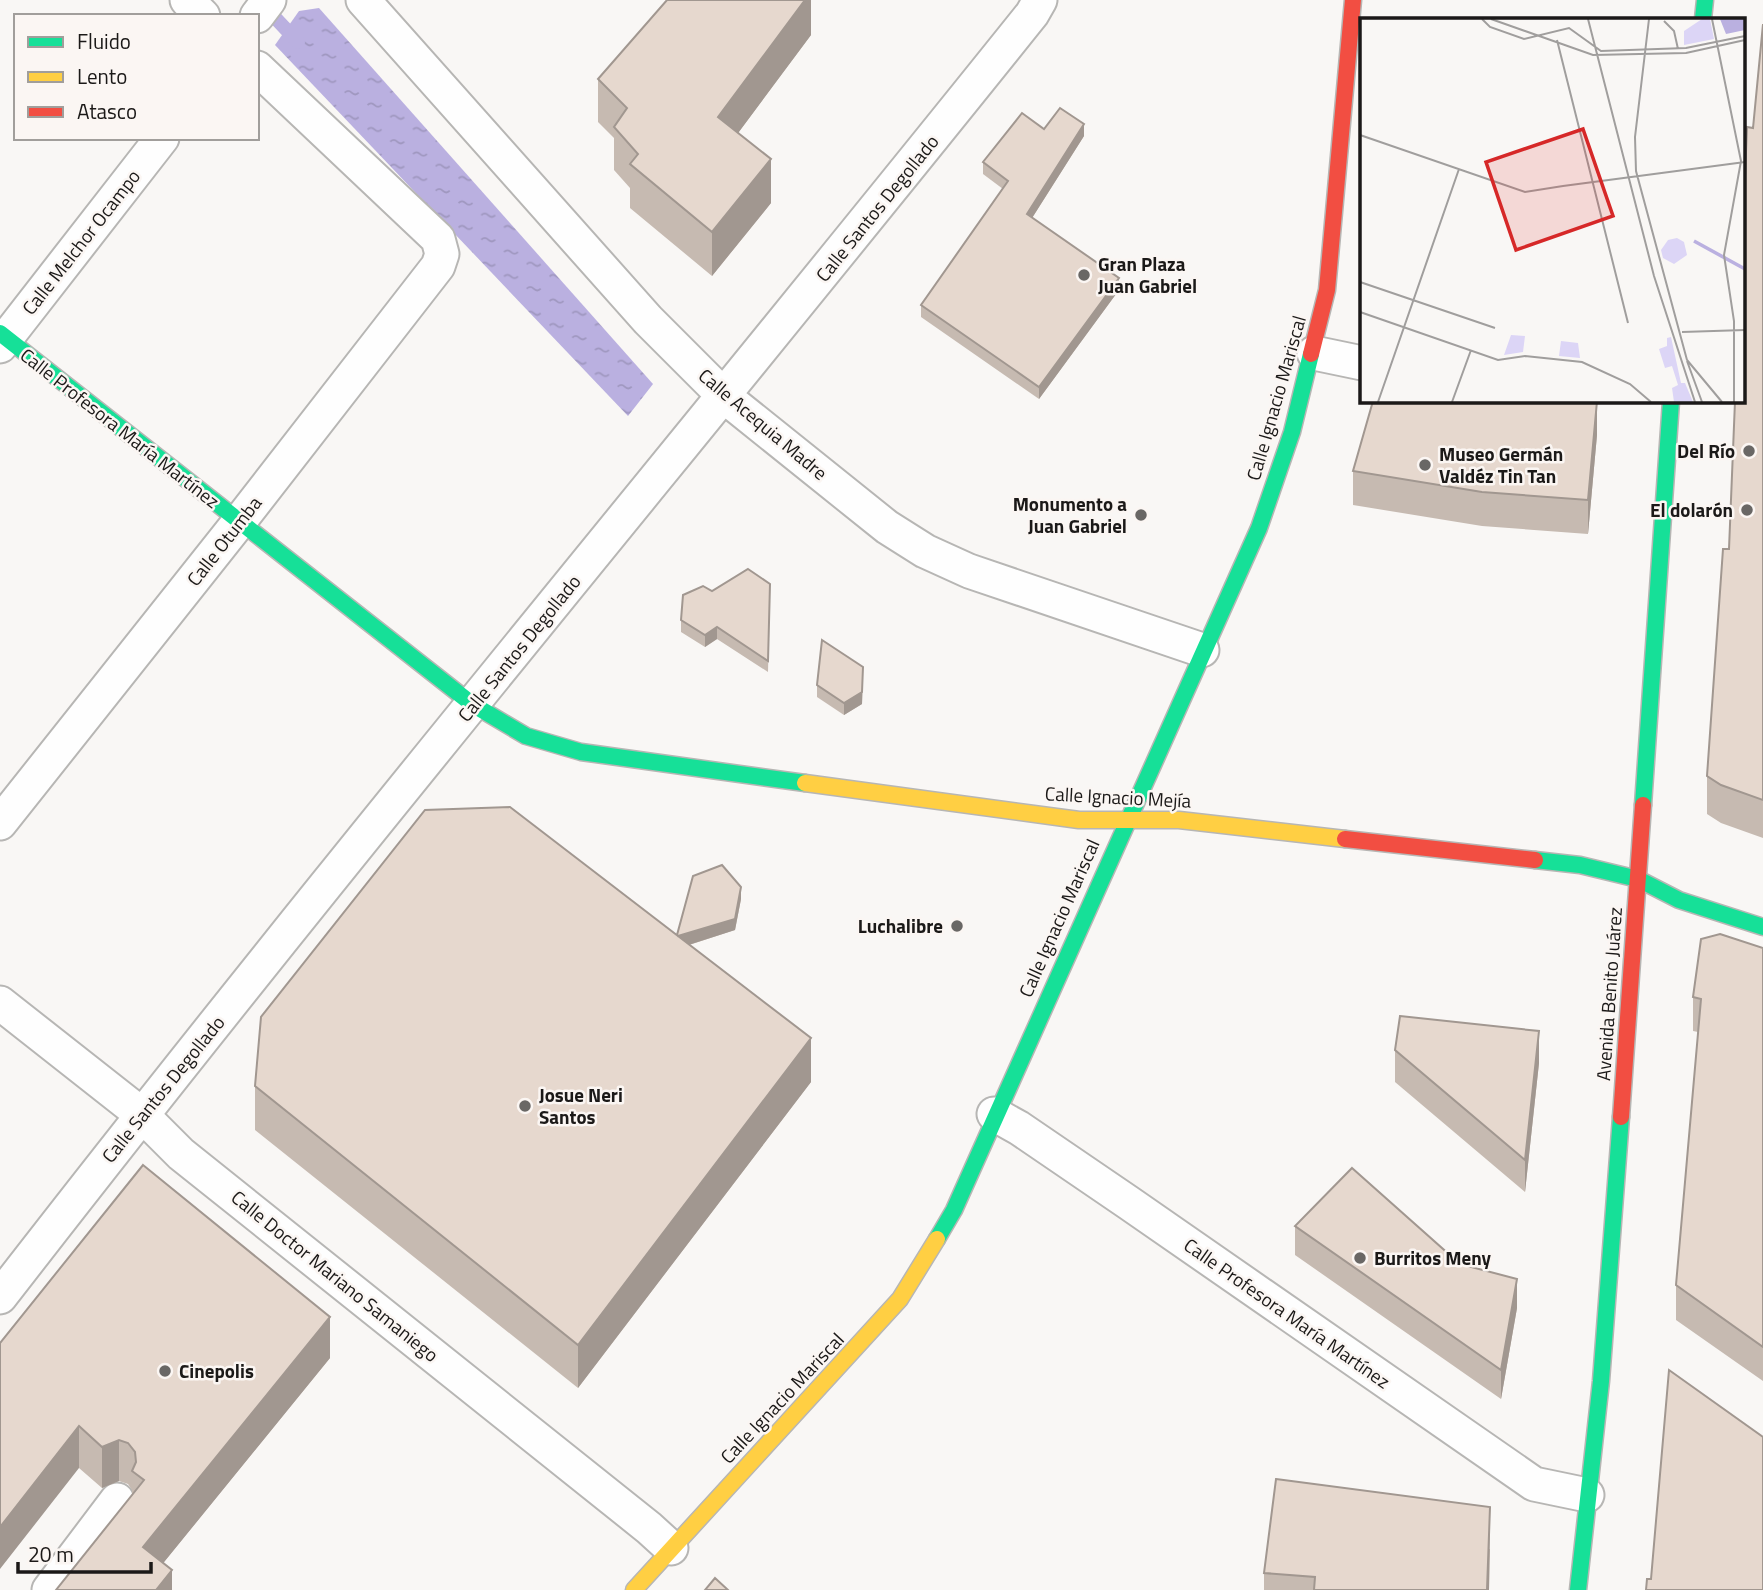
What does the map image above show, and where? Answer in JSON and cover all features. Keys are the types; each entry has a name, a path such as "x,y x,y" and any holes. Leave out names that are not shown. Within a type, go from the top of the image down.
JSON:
{"street":[{"path":"187,0 201,14"},
{"name":"Calle Acequia Madre","path":"363,0 648,320 725,397 887,527 925,551 969,571 1202,650"},
{"name":"Calle Santos Degollado","path":"0,1297 141,1114 472,704 725,397 1040,0"},
{"name":"Calle Ignacio Mariscal","path":"634,1590 900,1299 954,1210 994,1114 1259,528 1292,432 1314,353 1327,290 1353,0"},
{"path":"1703,18 1705,0"},
{"name":"Calle Otumba","path":"0,823 438,266 442,254 438,239 259,70"},
{"name":"Calle Melchor Ocampo","path":"2,339 160,140"},
{"name":"Calle Profesora María Martínez","path":"2,339 472,704"},
{"path":"1314,353 1360,363"},
{"name":"Avenida Benito Juárez","path":"1577,1590 1601,1381 1671,402"},
{"name":"Calle Ignacio Mejía","path":"472,704 526,736 581,752 1079,820 1179,820 1580,865 1638,879 1679,900 1763,927"},
{"name":"Calle Doctor Mariano Samaniego","path":"0,1003 141,1114 181,1154 671,1548"},
{"name":"Calle Profesora María Martínez","path":"994,1114 1085,1172 1534,1484 1587,1495"},
{"path":"49,1590 117,1500"}],"water":[{"path":"319,8 653,384 628,416 275,45 299,11"}],"building":[{"path":"667,0 805,0 718,117 771,159 712,232 630,164 638,154 614,127 627,108 598,79"},
{"path":"1763,24 1763,800 1721,785 1707,776 1723,549 1729,549 1735,402 1746,402 1746,152 1747,127 1753,128"},
{"path":"1060,108 1084,124 1027,214 1119,278 1039,387 921,305 1008,181 983,162 1022,113 1044,129"},
{"path":"1373,402 1597,402 1588,500 1482,492 1353,471"},
{"path":"748,569 770,584 768,661 717,627 705,635 681,620 683,595 703,586 712,591"},
{"path":"822,640 863,667 862,692 844,703 817,685"},
{"name":"Josue Neri Santos","path":"510,807 811,1038 578,1345 255,1086 261,1017 425,810"},
{"path":"722,865 741,887 735,919 678,936 693,876"},
{"path":"1720,934 1763,948 1763,1347 1676,1285 1701,999 1693,997 1701,939"},
{"path":"1400,1016 1539,1031 1525,1160 1395,1050"},
{"name":"Cinepolis","path":"143,1165 330,1317 143,1547 172,1570 156,1590 56,1590 144,1480 132,1471 136,1462 135,1452 128,1443 119,1440 102,1447 79,1426 0,1527 0,1343"},
{"path":"1352,1168 1460,1264 1517,1279 1501,1370 1295,1226"},
{"path":"1669,1370 1763,1437 1763,1590 1646,1590 1647,1579 1651,1579"},
{"path":"1276,1479 1490,1507 1487,1590 1314,1590 1315,1577 1264,1573"},
{"path":"715,1578 728,1590 705,1590"}],"waterway":[{"path":"264,6 298,42"}],"traffic: fast":[{"path":"1703,18 1705,0"},
{"path":"0,333 472,704 526,736 581,752 805,783"},
{"path":"937,1239 954,1210 1259,528 1292,432 1311,354"},
{"path":"1643,805 1671,402"},
{"path":"1535,860 1580,865 1638,879 1679,900 1763,927"},
{"path":"1578,1590 1601,1381 1621,1117"}],"traffic: slow":[{"path":"805,783 1079,820 1126,820"},
{"path":"1126,820 1179,820 1345,839"},
{"path":"634,1590 900,1299 937,1239"}],"traffic: jam":[{"path":"1311,354 1327,290 1353,0"},
{"path":"1621,1117 1643,805"},
{"path":"1345,839 1535,860"}],"place":[{"name":"Gran Plaza Juan Gabriel","path":"1084,275"},
{"name":"Del Río","path":"1749,451"},
{"name":"Museo Germán Valdéz Tin Tan","path":"1425,465"},
{"name":"El dolarón","path":"1747,510"},
{"name":"Monumento a Juan Gabriel","path":"1141,515"},
{"name":"Luchalibre","path":"957,926"},
{"name":"Josue Neri Santos","path":"525,1106"},
{"name":"Burritos Meny","path":"1360,1258"},
{"name":"Cinepolis","path":"165,1371"}]}
